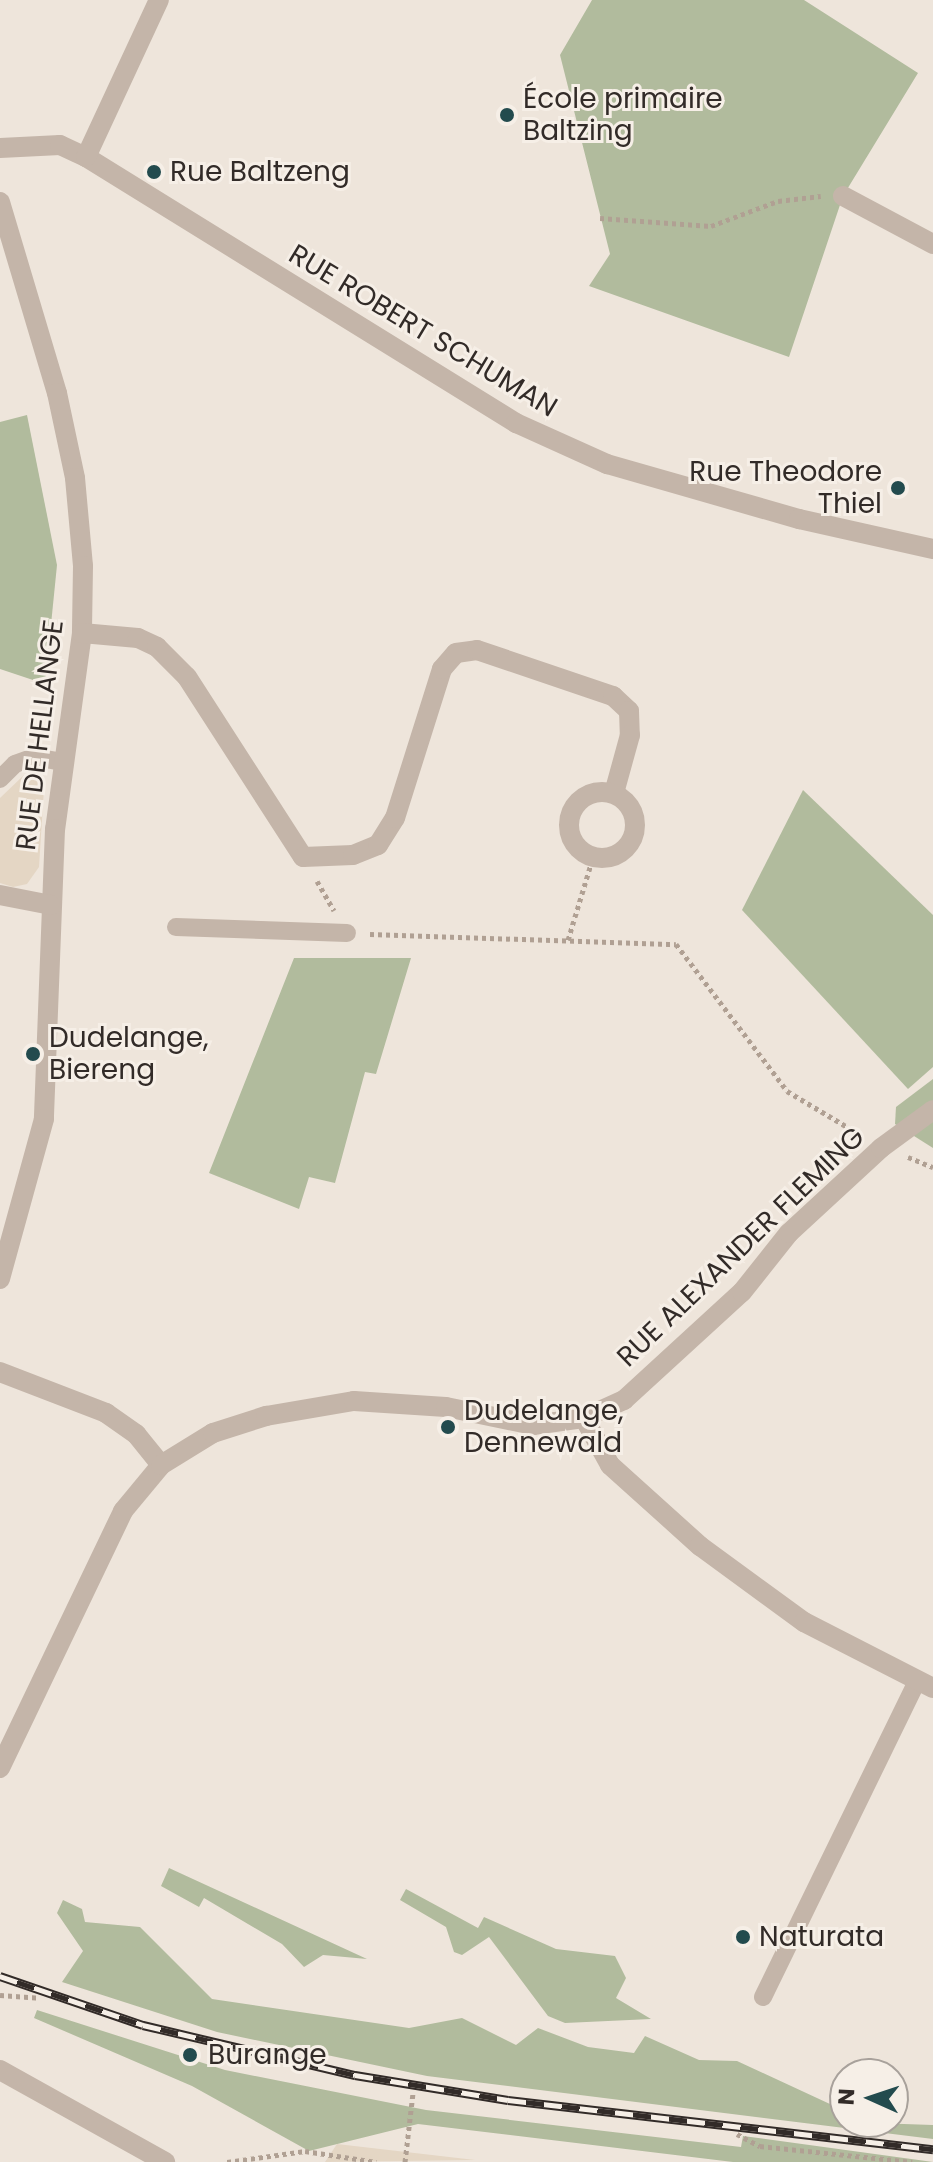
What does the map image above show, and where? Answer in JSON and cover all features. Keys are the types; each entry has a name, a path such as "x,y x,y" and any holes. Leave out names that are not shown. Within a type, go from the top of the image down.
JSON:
{"street":[{"path":"86,157 159,0"},
{"name":"RUE ROBERT SCHUMAN","path":"0,148 60,145 86,157 516,423 607,464 799,519 933,549"},
{"path":"843,196 933,244"},
{"name":"RUE DE HELLANGE","path":"0,202 57,393 75,478 83,566 82,633 61,762 51,905 44,1119 0,1279"},
{"path":"82,633 138,638 157,647 187,677 303,857 353,855 378,845 395,818 442,669 456,653 477,650 613,696 629,711 630,723 614,793"},
{"path":"593,793 614,793 636,818 632,841 616,856 593,857 571,836 571,814 593,793"},
{"path":"0,895 51,905"},
{"name":"RUE ALEXANDER FLEMING","path":"0,1768 123,1511 161,1465 213,1433 266,1416 354,1401 446,1407 533,1425 584,1418 624,1400 742,1292 789,1233 881,1148 933,1110"},
{"path":"0,1372 106,1413 136,1434 161,1465"},
{"path":"584,1418 610,1465 700,1546 804,1622 925,1684"},
{"path":"0,2070 165,2162"}],"lane":[{"path":"0,779 15,764 34,757 61,762"},
{"path":"176,927 347,933"},
{"path":"763,1997 925,1684"}],"path":[{"path":"600,218 711,226 778,201 843,196"},
{"path":"303,857 347,933 676,944 787,1091 881,1148"},
{"path":"568,940 593,857"},
{"path":"0,1995 39,1998"},
{"path":"405,2162 413,2093"},
{"path":"737,2134 760,2146 912,2162"},
{"path":"227,2162 275,2151 305,2151 376,2162"}],"green space":[{"path":"592,0 804,0 918,73 843,196 789,357 589,286 610,254 560,55"},
{"path":"27,415 57,565 45,684 0,669 0,422"},
{"path":"803,790 933,915 933,1067 908,1089 742,910"},
{"path":"294,958 411,958 376,1074 365,1072 335,1183 309,1177 299,1209 209,1173"},
{"path":"933,1079 933,1148 895,1124 896,1107"},
{"path":"169,1868 367,1959 323,1955 304,1967 282,1944 204,1898 199,1907 161,1886"},
{"path":"406,1889 478,1928 484,1917 556,1949 615,1956 626,1978 616,1998 651,2019 565,2023 548,2016 489,1937 462,1955 454,1952 446,1927 400,1900"},
{"path":"63,1900 82,1909 85,1922 140,1927 212,1999 409,2028 462,2018 516,2045 538,2028 588,2047 634,2053 645,2036 699,2060 737,2061 829,2104 829,2126 427,2076 217,2032 62,1982 83,1951 57,1913"},
{"path":"37,2010 225,2070 426,2110 741,2147 743,2136 933,2162 733,2162 418,2124 309,2151 192,2086 34,2018"},
{"path":"909,2124 933,2125 933,2139 909,2136"}],"shaded area":[{"path":"24,775 35,776 44,788 39,867 27,884 13,887 0,883 0,798"},
{"path":"337,2144 475,2160 325,2162"}],"railway":[{"path":"0,1976 143,2025 355,2075 508,2100 933,2149"}],"place":[{"name":"École primaire Baltzing","path":"507,115"},
{"name":"Rue Baltzeng","path":"154,172"},
{"name":"Rue Theodore Thiel","path":"898,488"},
{"name":"Dudelange, Biereng","path":"33,1054"},
{"name":"Dudelange, Dennewald","path":"448,1427"},
{"name":"Naturata","path":"743,1937"},
{"name":"Burange","path":"190,2055"}]}
